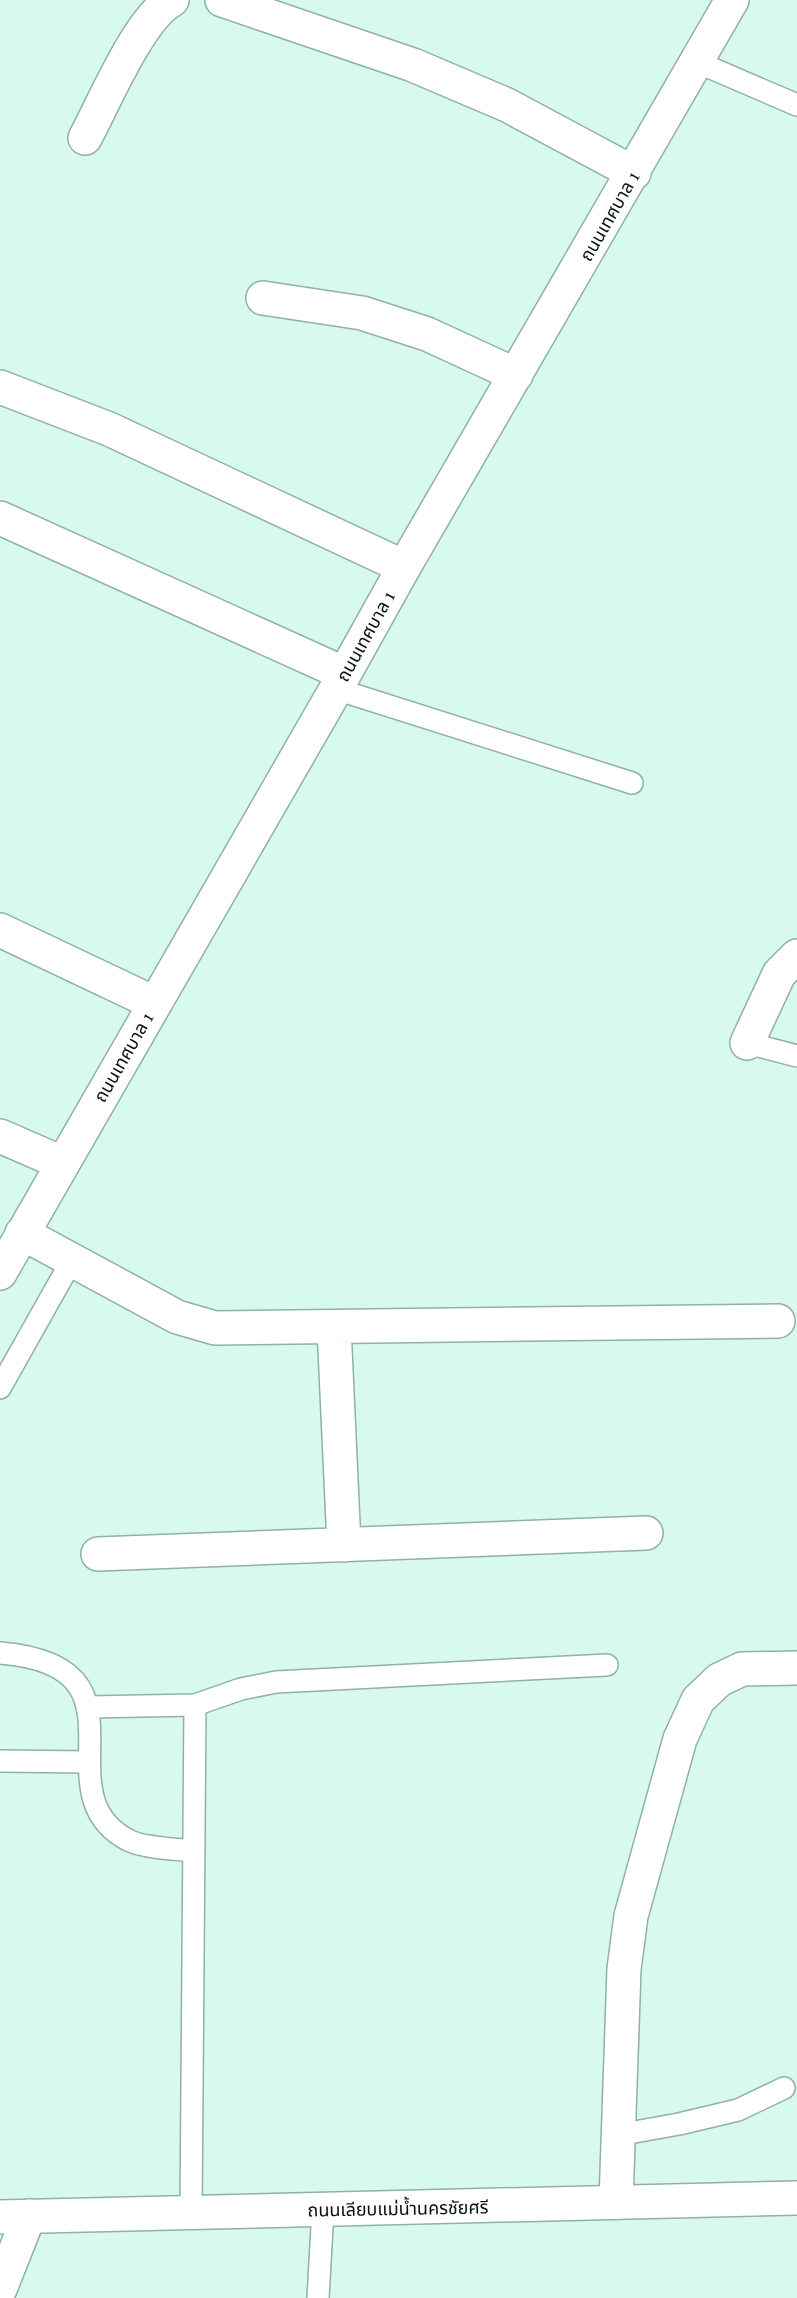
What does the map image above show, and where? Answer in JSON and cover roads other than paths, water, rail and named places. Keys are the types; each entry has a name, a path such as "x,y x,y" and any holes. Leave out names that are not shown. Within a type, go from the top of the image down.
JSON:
{"street":[{"path":"85,138 143,30 161,6 172,0"},
{"path":"222,0 413,65 507,105 634,173"},
{"name":"ถนนเทศบาล 1","path":"0,1273 732,0"},
{"path":"263,298 362,313 427,334 516,375"},
{"path":"0,387 109,429 404,567"},
{"path":"0,518 340,681"},
{"path":"0,930 154,1003"},
{"path":"747,1043 779,974 797,956"},
{"path":"0,1136 62,1163"},
{"path":"22,1233 177,1317 215,1328 778,1321"},
{"path":"334,1327 344,1545"},
{"path":"98,1554 646,1533"},
{"path":"616,2202 624,1969 631,1916 680,1739 698,1700 719,1680 742,1669 797,1668"},
{"name":"ถนนเลียบแม่น้ำนครชัยศรี","path":"14,2217 797,2198"},
{"path":"0,2289 14,2217"}],"lane":[{"path":"697,62 797,105"},
{"path":"340,681 632,783"},
{"path":"747,1043 797,1056"},
{"path":"0,1388 72,1260"},
{"path":"0,1653 42,1660 63,1670 78,1684 89,1707 89,1762 93,1800 102,1817 116,1832 132,1842 194,1851"},
{"path":"89,1707 195,1705 241,1689 276,1682 607,1665"},
{"path":"190,2212 195,1705"},
{"path":"0,1761 89,1762"},
{"path":"618,2135 738,2110 784,2088"},
{"path":"318,2298 323,2210"}]}
